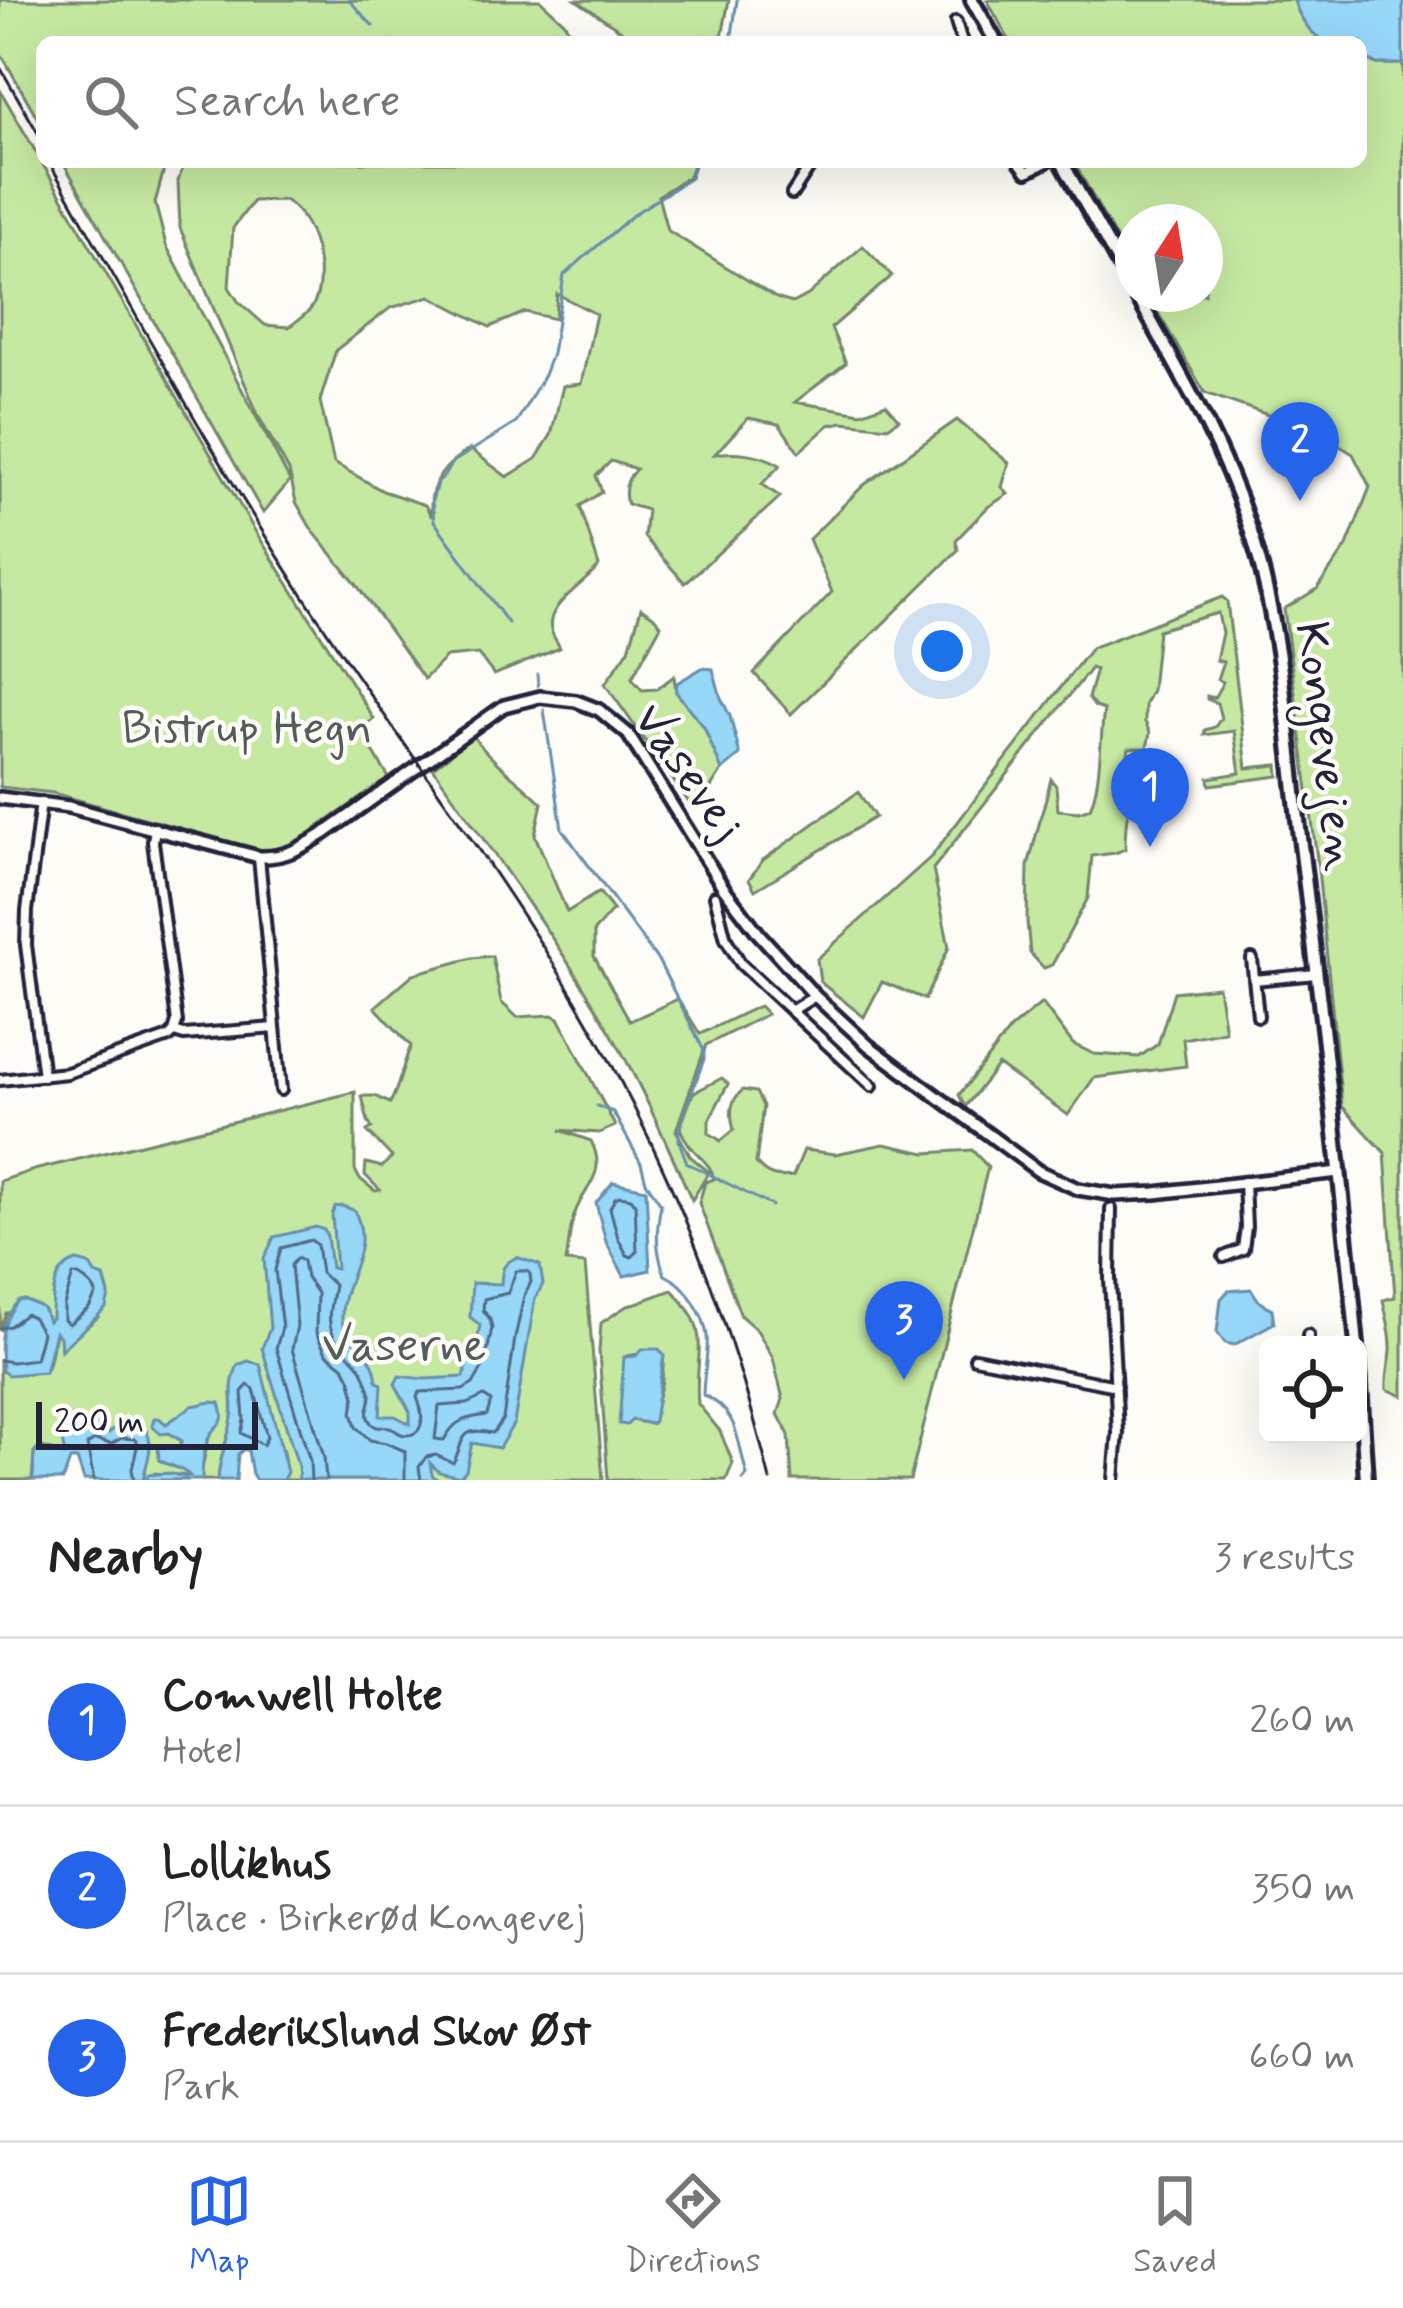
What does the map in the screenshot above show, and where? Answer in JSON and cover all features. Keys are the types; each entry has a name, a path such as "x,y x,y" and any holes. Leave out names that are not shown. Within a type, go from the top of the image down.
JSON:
{"main road":[{"path":"972,0 993,36"},
{"name":"Kongevejen","path":"1065,168 1115,256"},
{"name":"Kongevejen","path":"1147,312 1198,404 1233,482 1271,604 1357,1336"},
{"name":"Kongevejen","path":"1364,1444 1366,1480"}],"street":[{"path":"956,22 960,36"},
{"path":"792,194 809,168"},
{"name":"Vasevej","path":"259,857 300,849 504,706 540,697 577,700 599,710 628,734 723,887 814,996 910,1078 1052,1179 1115,1195 1339,1172"},
{"path":"0,798 40,802 259,857 280,1090"},
{"path":"40,802 26,945 43,1076"},
{"path":"0,1079 67,1073 174,1032 177,1022 155,829"},
{"name":"Vasevej","path":"715,896 732,951 757,981 872,1086"},
{"path":"1252,959 1258,1016"},
{"path":"1255,980 1316,974"},
{"path":"790,1011 814,996"},
{"path":"174,1032 274,1028"},
{"path":"1224,1257 1244,1249 1244,1183"},
{"path":"1111,1209 1109,1279 1118,1433 1114,1480"},
{"path":"974,1358 1116,1386"}],"green space":[{"path":"0,0 540,0 565,23 571,36 36,36 36,115 0,52"},
{"path":"576,0 729,0 722,36 629,36"},
{"path":"987,0 1294,0 1306,24 1320,36 1007,36"},
{"path":"1367,60 1403,64 1403,1396 1387,1389 1391,1344 1383,1300 1395,1297 1385,1153 1342,1106 1317,859 1284,609 1317,589 1347,546 1370,487 1353,454 1320,433 1205,393 1158,312 1223,312 1223,204 1115,204 1115,237 1077,168 1367,168"},
{"name":"Bistrup Hegn","path":"0,90 36,152 36,168 45,168 252,526 374,719 360,730 389,778 294,844 267,852 53,793 0,787"},
{"path":"66,168 164,168 155,203 166,245 290,481 263,513"},
{"path":"183,168 692,168 689,176 658,196 667,230 776,298 792,303 808,295 863,246 892,276 831,328 846,363 795,402 861,413 886,404 899,419 888,427 829,425 799,452 779,424 748,418 715,454 748,454 780,465 762,484 780,497 685,583 644,537 647,510 627,504 627,485 636,469 611,461 596,476 602,492 580,506 599,566 554,611 551,629 560,648 494,675 478,654 446,657 424,679 296,502 289,471 259,417 180,228 178,181","holes":["284,200 294,207 316,248 317,295 312,307 289,327 265,325 229,287 233,228 253,201","557,294 596,314 581,384 563,386 551,435 536,459 507,477 470,449 439,477 432,495 432,517 425,505 383,491 334,463 320,401 336,350 390,308 430,296 490,327 525,312 555,319"]},
{"path":"957,420 1009,463 1002,487 1008,494 988,507 956,540 958,550 791,714 754,673 832,592 809,539 864,485"},
{"path":"1222,597 1227,601 1247,768 1278,765 1279,776 1210,785 1209,778 1240,773 1234,731 1204,735 1221,718 1217,703 1207,699 1214,698 1223,682 1217,679 1223,662 1216,660 1222,633 1218,613 1158,630 1152,690 1145,704 1150,733 1147,748 1129,748 1127,761 1145,793 1129,810 1125,849 1092,856 1088,898 1052,965 1044,968 1030,953 1028,866 1051,779 1058,810 1079,812 1090,808 1094,798 1104,710 1088,698 1096,670 1091,668 933,869 949,947 925,999 882,982 864,1017 820,982 817,959 931,857 1091,648"},
{"path":"641,608 661,625 632,678 642,690 657,689 674,676 676,692 704,727 722,770 710,789 690,804 605,684 629,649"},
{"path":"473,736 542,803 535,835 567,912 599,892 613,910 594,931 594,956 630,1021 678,999 700,1034 759,1006 767,1014 706,1045 676,1130 690,1156 709,1172 692,1200 634,1075 592,1000 433,768"},
{"path":"858,792 875,817 755,890 749,879 763,860"},
{"name":"Vaserne","path":"492,956 501,1002 517,1017 559,1018 615,1126 599,1133 560,1130 591,1141 596,1153 596,1171 573,1219 566,1262 585,1264 603,1480 283,1480 278,1438 239,1365 218,1480 200,1477 210,1433 166,1432 182,1441 178,1448 163,1446 159,1460 191,1476 155,1473 143,1480 144,1464 109,1433 89,1426 66,1455 42,1447 34,1452 32,1480 0,1480 0,1358 2,1371 45,1371 56,1330 61,1349 98,1317 109,1294 104,1277 90,1269 58,1277 52,1318 47,1322 45,1312 6,1313 0,1331 0,1181 355,1092 355,1170 375,1191 380,1190 365,1175 366,1163 382,1167 392,1157 367,1131 372,1128 362,1096 390,1103 411,1046 375,1007 413,974"},
{"path":"1218,987 1225,1031 1183,1039 1186,1066 1094,1078 1068,1115 998,1065 965,1107 959,1095 1011,1028 1042,1003 1073,1044 1094,1054 1139,1057 1158,1044 1174,992"},
{"path":"722,1078 728,1084 709,1120 709,1133 721,1141 734,1130 735,1099 743,1090 756,1092 763,1106 756,1163 773,1176 793,1176 804,1150 835,1154 884,1144 926,1153 972,1150 988,1167 910,1480 792,1480 789,1435 778,1414 783,1399 773,1358 757,1330 741,1316 699,1203 705,1182 714,1179 712,1172 680,1128 693,1093"},
{"path":"672,1290 694,1318 699,1344 698,1404 720,1431 733,1463 726,1480 608,1480 601,1323 625,1307","holes":["664,1355 651,1424 631,1420 627,1356"]}],"water":[{"path":"1294,0 1403,0 1403,64 1367,60 1367,36 1317,36"},
{"path":"702,668 713,669 740,755 722,770 704,727 676,692 677,683"},
{"path":"613,1182 646,1189 650,1270 624,1276 606,1242 596,1203"},
{"path":"342,1206 354,1210 361,1239 342,1319 382,1384 380,1416 395,1416 410,1424 410,1412 395,1384 399,1376 464,1377 467,1364 474,1360 480,1325 470,1317 472,1283 501,1284 504,1268 517,1257 540,1265 543,1284 535,1299 514,1423 499,1448 472,1443 460,1477 439,1472 430,1463 438,1480 299,1480 262,1348 270,1328 264,1259 274,1237 316,1227 327,1236 331,1268 336,1269 332,1214"},
{"path":"77,1261 104,1277 109,1295 106,1308 61,1350 55,1332 45,1372 8,1375 2,1371 1,1342 12,1309 25,1300 43,1308 48,1321 59,1276"},
{"path":"1251,1289 1272,1309 1274,1323 1234,1345 1225,1343 1217,1332 1221,1299 1228,1291"},
{"path":"642,1349 659,1349 664,1355 654,1421 619,1424 624,1357 636,1356"},
{"path":"260,1364 287,1472 283,1480 256,1480 244,1449 238,1454 236,1480 218,1480 233,1415 234,1374 238,1365"},
{"path":"220,1403 222,1417 206,1444 202,1480 146,1480 148,1475 168,1473 190,1476 159,1460 158,1447 178,1448 182,1441 161,1434 152,1426 154,1418 166,1424 192,1406"},
{"path":"98,1412 109,1433 121,1426 146,1430 150,1449 143,1480 84,1480 77,1459 70,1460 63,1480 32,1480 38,1448 65,1455 62,1440 70,1433 88,1430"}],"waterway":[{"path":"327,0 333,0"},
{"path":"349,0 373,26"},
{"path":"732,36 737,0"},
{"path":"508,623 434,521 437,483 453,462 516,423 552,354 564,275 634,214 690,178 693,168"},
{"path":"537,674 538,686"},
{"path":"544,710 562,829 659,962 704,1051 679,1128 687,1163 772,1206"},
{"path":"597,1106 613,1112 661,1204 657,1240 662,1266 665,1275 690,1296 705,1325 703,1395 730,1418 747,1475 743,1480"}],"tram line":[{"path":"0,67 36,130"},
{"path":"52,168 277,555 513,901 608,1057 691,1233 735,1355 770,1480"}],"place":[{"name":"Lollikhus","path":"1300,501"},
{"name":"Comwell Holte","path":"1150,847"},
{"name":"Frederikslund Skov Øst","path":"904,1380"}]}
